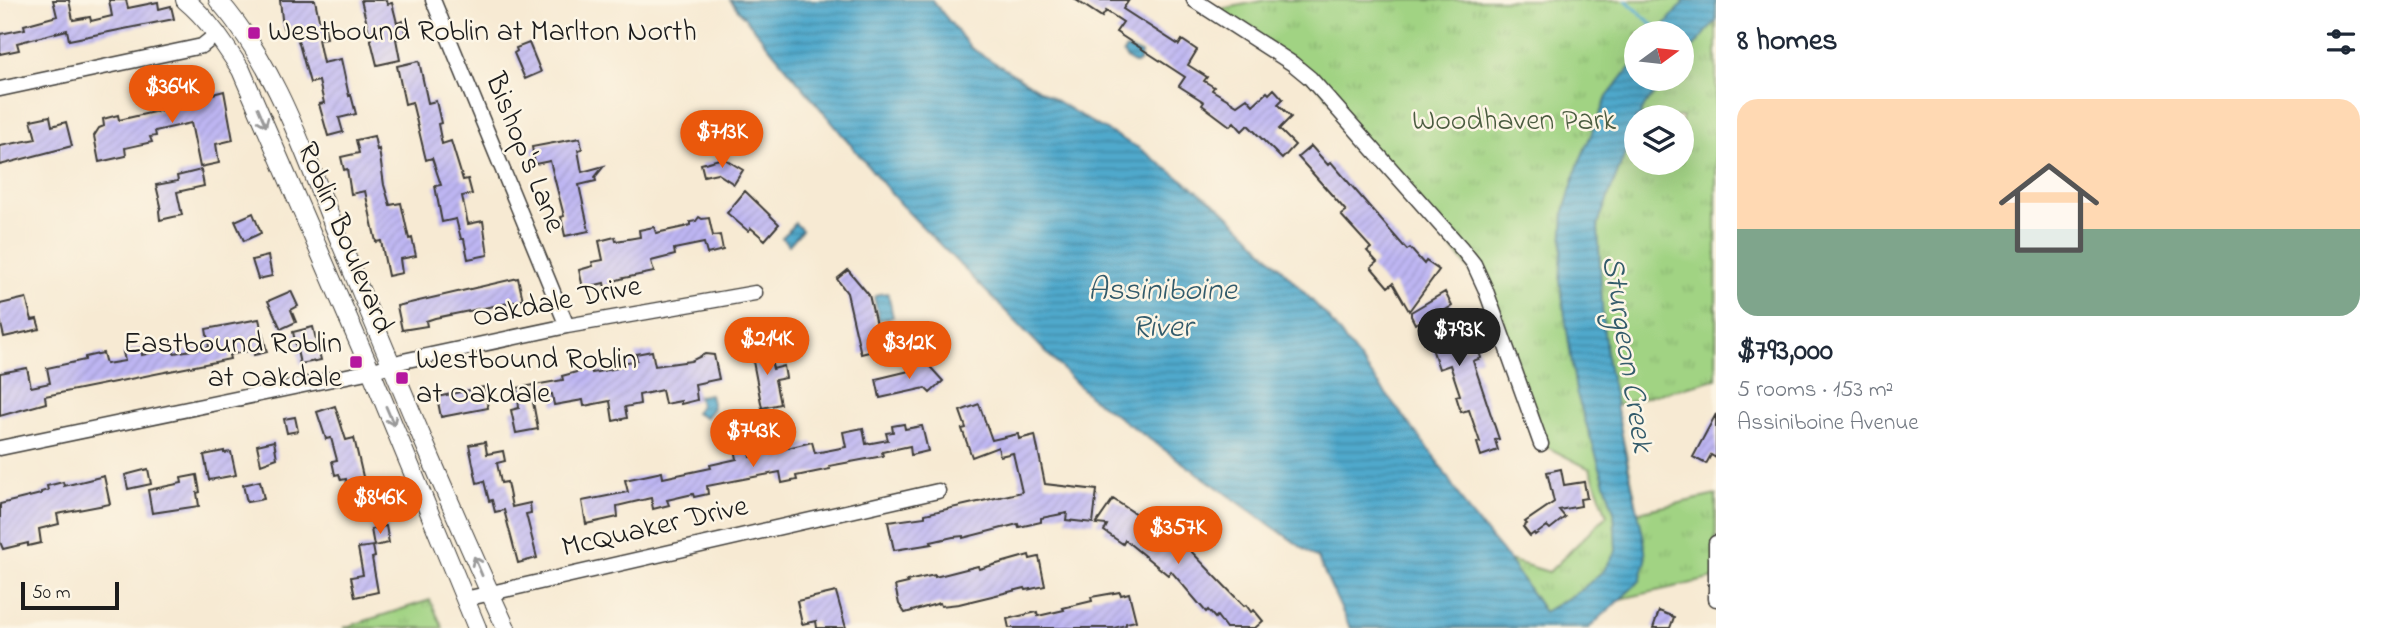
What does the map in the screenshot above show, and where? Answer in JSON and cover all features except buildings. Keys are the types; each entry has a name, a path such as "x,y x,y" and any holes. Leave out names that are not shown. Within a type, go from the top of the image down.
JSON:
{"main road":[{"name":"Roblin Boulevard","path":"185,0 202,14 218,33 242,70 477,628"},
{"name":"Roblin Boulevard","path":"218,0 248,39 274,84 391,364 506,628"}],"street":[{"name":"Bishop's Lane","path":"433,0 566,326"},
{"path":"1194,0 1310,78 1474,264 1539,438"},
{"path":"0,89 202,46 218,33"},
{"name":"Oakdale Drive","path":"0,448 371,371 391,364 566,326 755,292"},
{"name":"McQuaker Drive","path":"465,599 938,491"},
{"path":"1716,543 1716,599"}],"green space":[{"name":"Woodhaven Park","path":"1266,0 1716,0 1716,379 1616,405 1638,512 1716,495 1715,578 1594,605 1580,591 1544,612 1509,560 1549,572 1607,515 1590,469 1541,444 1485,288 1320,88 1211,11"},
{"path":"430,600 443,628 343,628"}],"water":[{"name":"Assiniboine River","path":"730,0 932,0 971,48 1091,122 1139,148 1221,208 1325,314 1436,459 1471,515 1509,560 1544,612 1580,591 1604,570 1616,551 1614,512 1576,392 1560,282 1564,211 1578,165 1607,97 1624,75 1624,91 1657,91 1645,105 1624,105 1624,156 1598,224 1607,357 1644,539 1646,561 1640,581 1589,628 1350,628 1318,559 1089,396 900,204"},
{"path":"1685,0 1716,0 1716,21 1694,47 1694,21 1668,21"},
{"path":"1126,49 1141,53 1140,61 1136,64 1126,58 1123,53"},
{"path":"795,223 802,230 789,245 782,238"},
{"path":"888,293 893,317 879,320 874,297"},
{"path":"710,394 713,408 705,418 695,413 700,405 698,396"}],"waterway":[{"path":"1626,0 1649,21"}],"place":[{"name":"Westbound Roblin at Marlton North","path":"254,33"},
{"name":"Eastbound Roblin at Oakdale","path":"356,362"},
{"name":"Westbound Roblin at Oakdale","path":"402,378"}],"water label":[{"name":"Sturgeon Creek","path":"1626,354"}]}
